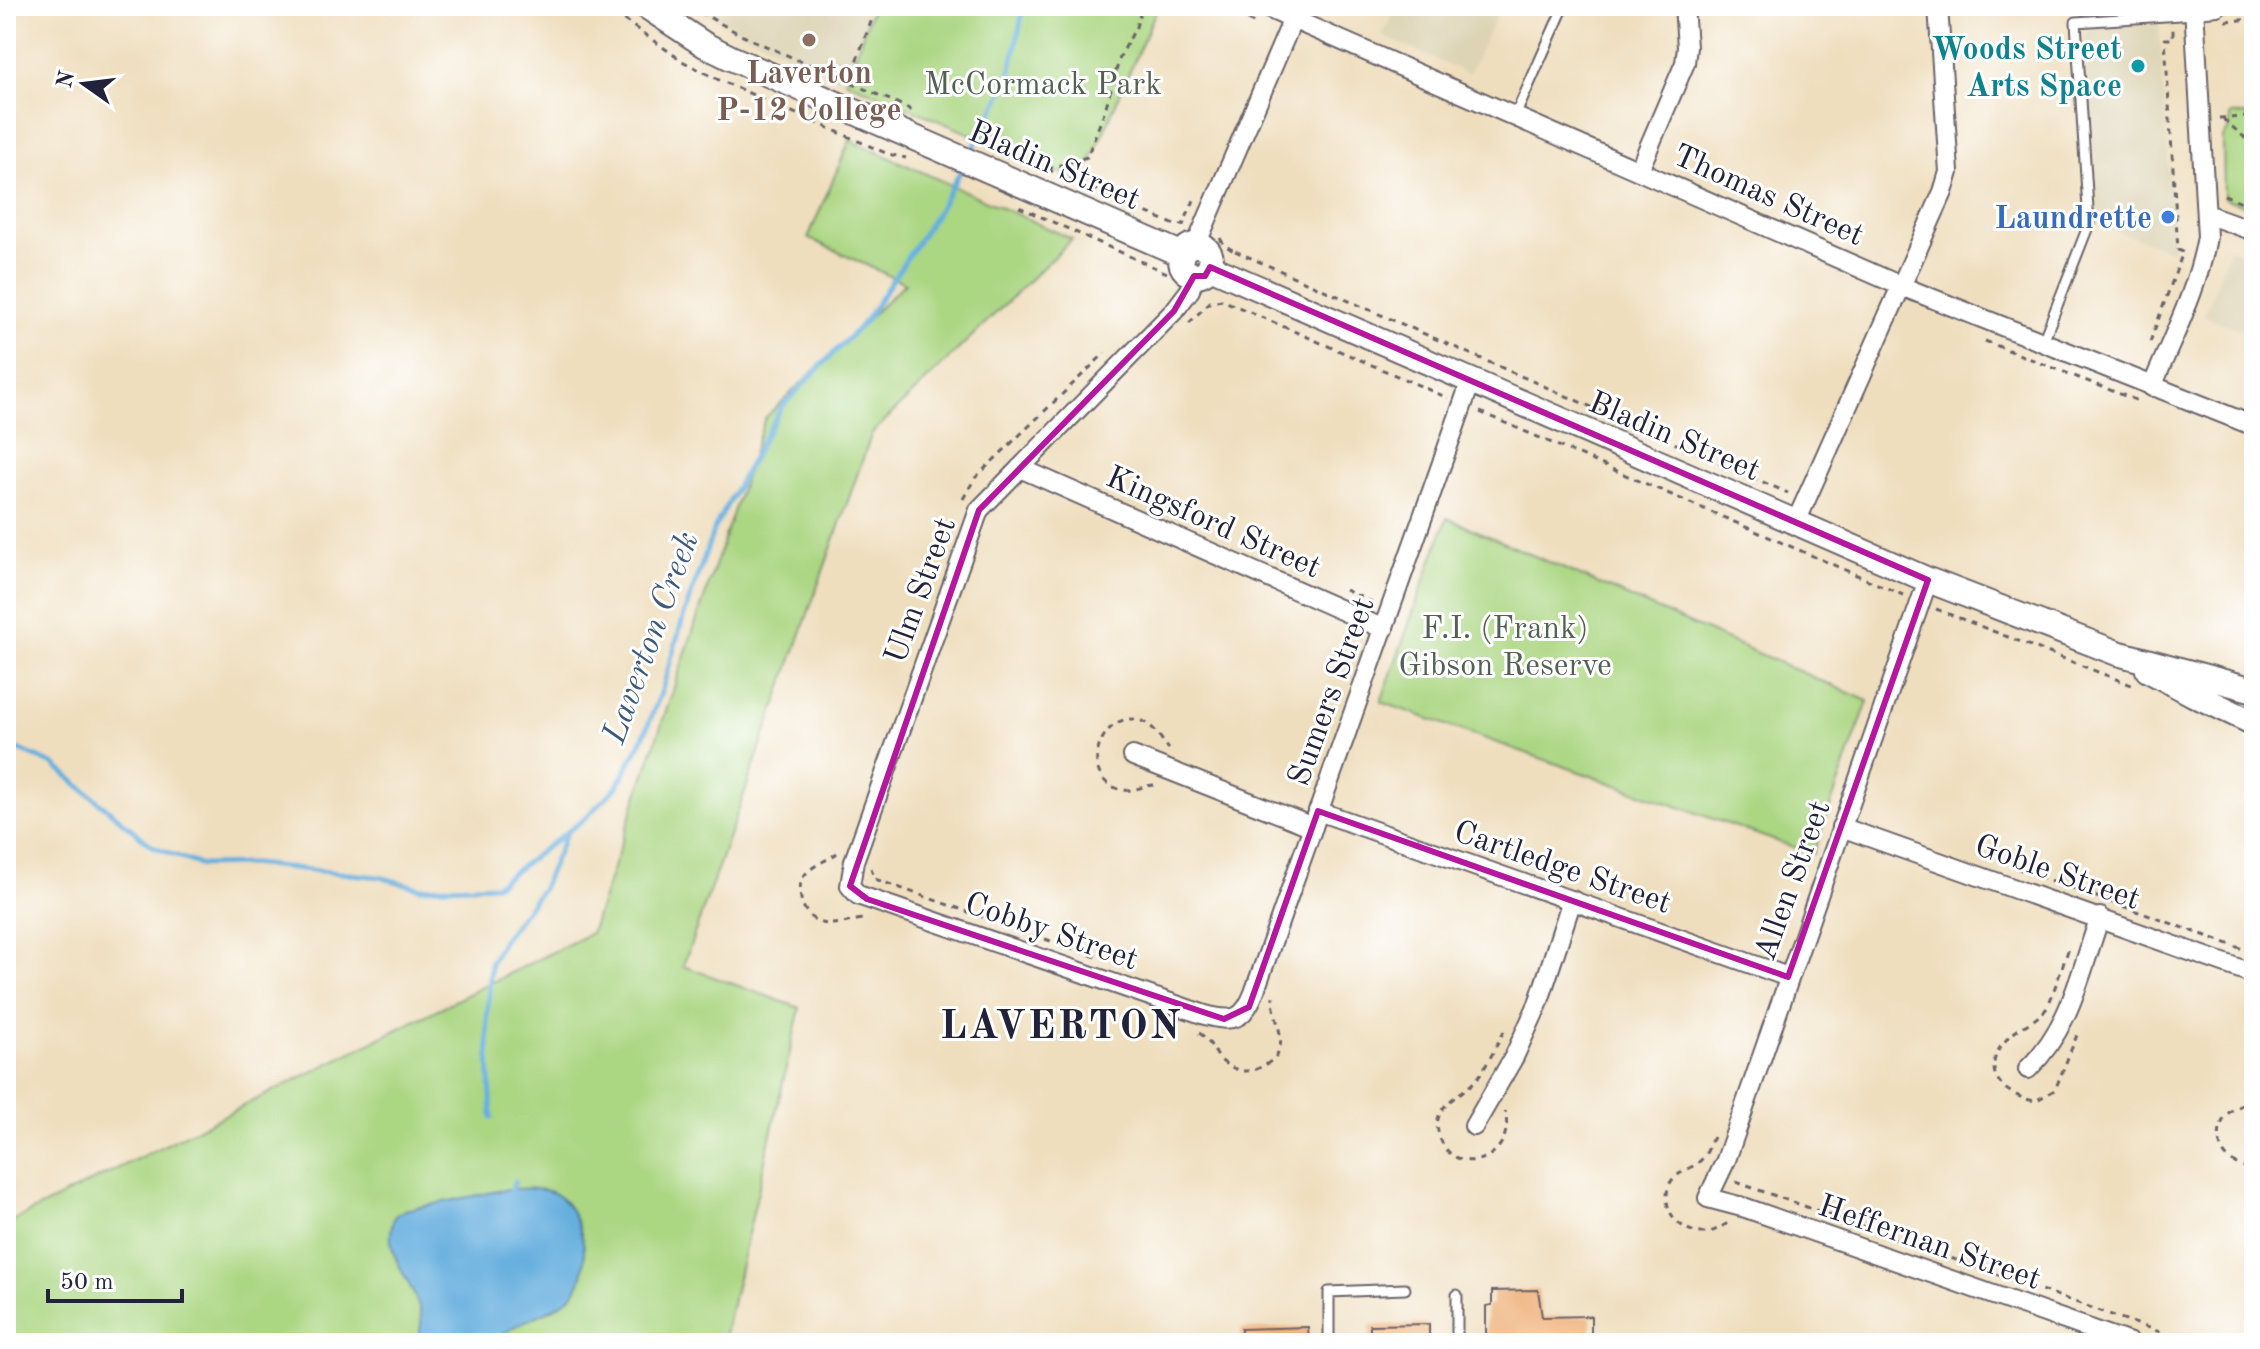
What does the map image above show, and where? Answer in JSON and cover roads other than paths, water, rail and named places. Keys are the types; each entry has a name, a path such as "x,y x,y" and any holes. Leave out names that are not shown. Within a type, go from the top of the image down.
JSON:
{"street":[{"name":"Bladin Street","path":"646,6 705,45 844,94 1037,185 1187,241"},
{"name":"Thomas Street","path":"1263,6 1901,286 2254,426"},
{"path":"1639,170 1685,63 1684,6"},
{"path":"1801,512 1943,192 1949,172 1938,6"},
{"path":"2152,387 2204,256 2215,117 2194,9 2221,13"},
{"path":"1194,275 1182,268 1187,241 1293,19"},
{"path":"2206,214 2254,231"},
{"name":"Bladin Street","path":"1194,275 1801,512 1928,580 2117,653 2254,690"},
{"name":"Ulm Street","path":"843,890 979,510 1174,311 1190,290 1194,275"},
{"name":"Sumers Street","path":"1239,1016 1249,1007 1471,381"},
{"name":"Kingsford Street","path":"1020,468 1384,629"},
{"name":"Allen Street","path":"1708,1198 1726,1160 1928,580"},
{"name":"Bladin Street","path":"2117,653 2254,723"},
{"name":"Cartledge Street","path":"1133,756 1315,819 1572,900 1788,977"},
{"name":"Goble Street","path":"1841,827 2254,974"},
{"name":"Cobby Street","path":"843,890 1205,1015 1224,1019 1239,1016"},
{"path":"1474,1126 1514,1057 1538,1004 1572,900"},
{"path":"2028,1069 2046,1052 2063,1024 2100,917"},
{"name":"Heffernan Street","path":"1708,1198 1746,1208 2130,1343"}],"lane":[{"path":"1515,116 1564,6"},
{"path":"2042,344 2089,224 2076,22 2173,16 2194,9"},
{"path":"1329,1343 1329,1292 1405,1289"},
{"path":"1457,1295 1457,1343"}],"water":[{"path":"508,1189 548,1191 556,1194 569,1208 580,1228 584,1250 581,1279 573,1293 549,1311 506,1332 494,1343 417,1343 421,1326 420,1310 391,1244 396,1215 405,1210"}],"waterway":[{"name":"Laverton Creek","path":"970,155 1009,80 1024,6"},
{"name":"Laverton Creek","path":"6,744 53,764 152,846 200,865 255,864 380,877 420,888 496,885 583,820 616,788 642,740 662,690 714,529 759,447 783,405 866,320 963,167"},
{"path":"492,1118 487,1019 491,963 502,941 542,889 567,832"},
{"path":"510,1193 515,1182"}],"place":[{"name":"Laverton P-12 College","path":"809,40"},
{"name":"Woods Street Arts Space","path":"2138,66"},
{"name":"Laundrette","path":"2168,217"}],"district":[{"name":"LAVERTON","path":"1061,1024"}],"park label":[{"name":"McCormack Park","path":"1043,83"},
{"name":"F.I. (Frank) Gibson Reserve","path":"1505,646"}]}
